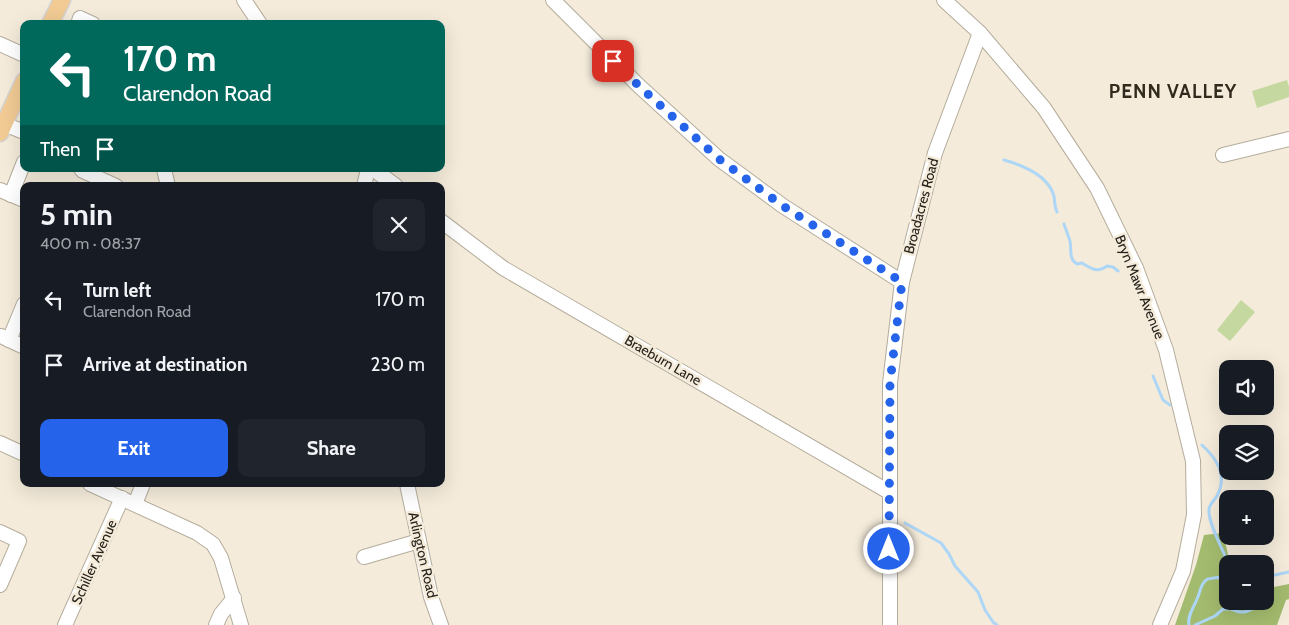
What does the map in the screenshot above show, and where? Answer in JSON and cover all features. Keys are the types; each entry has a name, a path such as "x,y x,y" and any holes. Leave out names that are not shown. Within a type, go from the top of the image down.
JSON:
{"main road":[{"path":"52,20 62,0"},
{"path":"1,130 6,106 20,87"}],"street":[{"path":"244,0 257,20"},
{"path":"553,0 638,85 719,159 783,206 902,282"},
{"name":"Bryn Mawr Avenue","path":"944,0 980,33 1044,108 1097,188 1136,268 1166,350 1192,460 1194,515 1183,571 1160,625"},
{"name":"Broadacres Road","path":"890,625 890,383 902,282 935,153 980,33"},
{"path":"0,44 20,53"},
{"path":"1,130 20,132"},
{"path":"1223,156 1289,139"},
{"path":"12,195 20,172"},
{"path":"377,172 391,182"},
{"path":"100,173 111,182"},
{"name":"Braeburn Lane","path":"445,223 503,268 889,492"},
{"path":"20,311 4,338 20,345"},
{"path":"0,443 20,452"},
{"path":"97,487 197,532 213,544 221,558 241,625"},
{"name":"Schiller Avenue","path":"65,625 128,501 140,487"},
{"name":"Arlington Road","path":"408,487 431,596 441,625"},
{"path":"0,532 19,541 0,585"},
{"path":"364,557 419,541"},
{"path":"216,625 221,614 234,598"}],"green space":[{"path":"1287,80 1289,97 1257,108 1252,91"},
{"path":"1241,300 1255,312 1230,341 1217,330"},
{"path":"1219,533 1219,545 1226,545 1228,555 1219,555 1219,610 1274,610 1274,587 1289,584 1289,599 1286,600 1277,625 1175,625 1196,565 1204,535"}],"waterway":[{"path":"1004,160 1034,172 1046,182 1054,196 1057,212"},
{"path":"1064,224 1074,262 1077,264 1082,263 1095,269 1107,266 1113,267 1118,271"},
{"path":"1153,376 1163,400 1170,405"},
{"path":"1189,625 1190,615 1202,585 1208,579 1220,577 1226,558 1209,515 1210,506 1220,488 1221,474 1216,462 1202,445"},
{"path":"905,523 941,543 955,566 978,592 985,610 997,625"},
{"path":"1274,575 1289,572"},
{"path":"1195,625 1215,616 1222,610"},
{"path":"1234,610 1239,612 1250,610"}],"district":[{"name":"PENN VALLEY","path":"1173,91"}],"route":[{"path":"613,61 719,159 783,206 902,282 890,383 889,549"}]}
